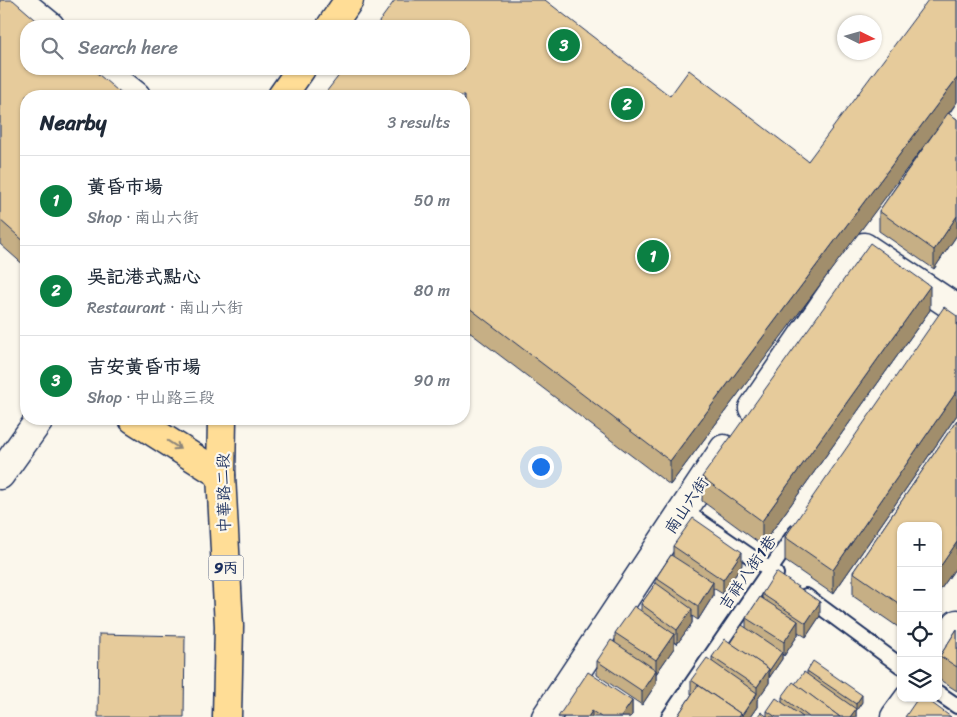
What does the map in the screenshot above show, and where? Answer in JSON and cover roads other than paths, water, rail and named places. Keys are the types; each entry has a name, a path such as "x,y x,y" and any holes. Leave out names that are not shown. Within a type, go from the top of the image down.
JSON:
{"main road":[{"path":"335,20 349,0"},
{"path":"286,90 297,75"},
{"path":"142,425 221,475"},
{"name":"中華路二段","path":"222,425 221,475 228,626 227,717"}],"street":[{"path":"18,0 43,20"},
{"path":"110,75 128,90"},
{"name":"南山六街","path":"546,717 682,509 864,247 954,307"},
{"path":"0,475 36,425"},
{"path":"942,648 957,624"},
{"path":"895,717 906,702"}],"lane":[{"path":"682,509 770,570 897,663"},
{"name":"吉祥八街1巷","path":"669,717 803,522"},
{"path":"942,696 957,706"}],"place":[{"name":"吉安黃昏市場","path":"564,45"},
{"name":"吳記港式點心","path":"627,104"},
{"name":"黃昏市場","path":"653,256"}]}
